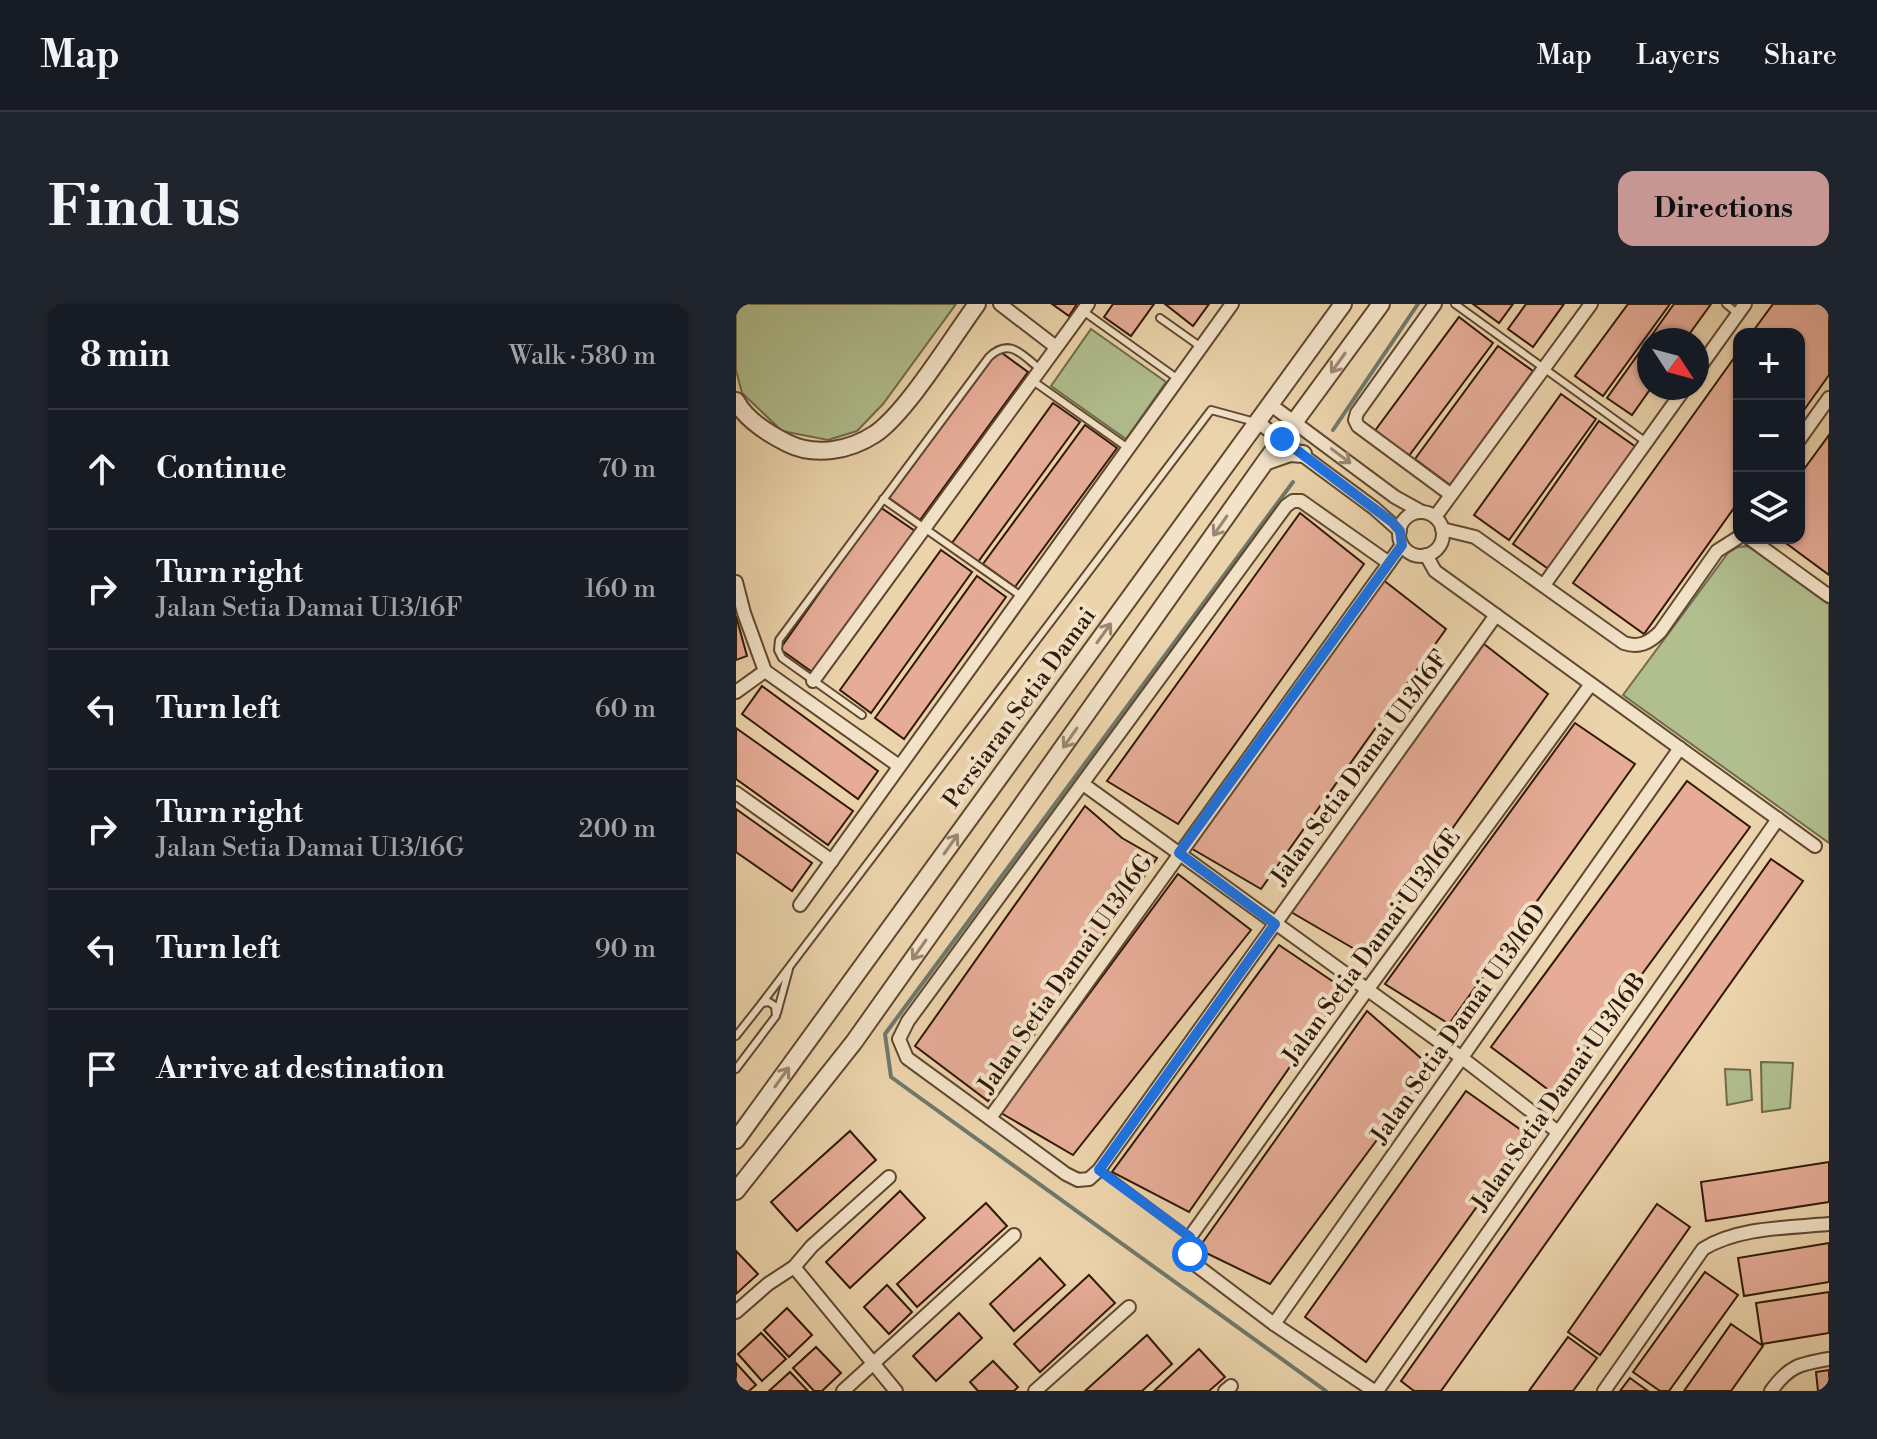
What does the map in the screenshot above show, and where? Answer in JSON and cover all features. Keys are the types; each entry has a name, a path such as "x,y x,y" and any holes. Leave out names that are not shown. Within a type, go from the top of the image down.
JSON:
{"street":[{"path":"736,401 740,409 765,429 800,449 825,451 859,442 876,433 899,411 977,304"},
{"path":"1000,304 1056,347"},
{"path":"800,905 1232,304"},
{"name":"Persiaran Setia Damai","path":"736,1140 1343,304"},
{"path":"736,1191 854,1042 1265,462 1381,304"},
{"path":"1435,304 1355,420 1358,426 1450,494"},
{"path":"1433,519 1591,304"},
{"path":"813,681 1085,308"},
{"path":"1709,354 1741,309"},
{"path":"1805,432 1829,398"},
{"path":"1544,585 1676,400"},
{"path":"1271,405 1395,497 1433,519 1475,537 1624,643 1636,647 1652,640 1717,551 1733,541"},
{"path":"1259,423 1382,514 1412,554 1432,553 1441,542 1433,519"},
{"path":"1265,462 1290,453 1303,454"},
{"path":"990,1118 907,1058 899,1039 908,1021 1286,506 1293,501 1301,501 1389,563"},
{"path":"1401,538 1410,515 1433,519"},
{"name":"Jalan Setia Damai U13/16G","path":"990,1118 1389,563 1401,538"},
{"path":"1757,544 1829,596"},
{"path":"1426,555 1435,571 1815,846"},
{"path":"736,582 765,671 899,766"},
{"name":"Jalan Setia Damai U13/16F","path":"990,1118 1078,1180 1089,1179 1099,1170 1496,615"},
{"path":"736,692 765,671"},
{"name":"Jalan Setia Damai U13/16E","path":"1190,1237 1591,684"},
{"name":"Jalan Setia Damai U13/16D","path":"1274,1324 1680,748"},
{"path":"1083,784 1462,1058 1558,1132"},
{"path":"736,793 832,861"},
{"name":"Jalan Setia Damai U13/16B","path":"1376,1391 1778,819"},
{"path":"736,1312 768,1284 794,1267 812,1246 889,1177"},
{"path":"1604,1391 1703,1249 1737,1235 1829,1224"},
{"path":"843,1391 1014,1235"},
{"path":"1190,1237 1190,1254 1196,1265 1274,1324 1376,1391"},
{"path":"794,1267 896,1391"},
{"path":"1035,1391 1129,1307"},
{"path":"1771,1391 1796,1365 1829,1359"}],"lane":[{"path":"1455,304 1646,442"},
{"path":"1726,304 1741,309"},
{"path":"1085,308 1178,379"},
{"path":"1160,318 1201,347"},
{"path":"862,715 782,658 778,650 779,640 989,357 998,348 1009,347 1016,351 1036,375 1128,448"},
{"path":"1207,402 1211,410 1259,423"},
{"path":"736,1036 1211,410"},
{"path":"883,499 1021,597"},
{"path":"736,1069 776,1016 790,966"},
{"path":"762,1003 772,1003 776,1016"},
{"path":"1099,1170 1190,1237"}],"green space":[{"path":"736,304 956,304 883,404 857,431 828,440 782,431 742,393 736,370"},
{"path":"1091,329 1166,382 1126,439 1051,386"},
{"path":"1748,546 1829,604 1829,843 1623,695 1728,553"},
{"path":"1761,1062 1793,1063 1790,1108 1762,1112"},
{"path":"1725,1069 1750,1070 1752,1100 1727,1105"}],"building":[{"path":"1052,304 1077,304 1069,316"},
{"path":"1113,304 1154,304 1131,336 1104,317"},
{"path":"1165,304 1209,304 1193,326"},
{"path":"1473,304 1513,304 1499,323"},
{"path":"1526,304 1564,304 1533,347 1508,329"},
{"path":"1628,304 1670,304 1653,328 1637,328 1637,349 1603,396 1575,376"},
{"path":"1674,304 1711,304 1694,328 1657,328"},
{"path":"1773,304 1829,304 1829,375 1805,409 1805,328 1755,328"},
{"path":"1459,317 1493,343 1408,457 1374,432"},
{"path":"1498,346 1533,371 1450,485 1415,459"},
{"path":"998,350 1028,372 920,520 889,498"},
{"path":"1637,356 1637,400 1643,400 1632,415 1607,398"},
{"path":"1733,359 1733,509 1644,634 1573,583 1704,400 1709,400 1709,393"},
{"path":"1561,394 1596,419 1509,540 1474,515"},
{"path":"1053,403 1080,422 978,562 952,543"},
{"path":"1599,421 1636,447 1550,570 1513,544"},
{"path":"1085,425 1117,448 1015,587 983,564"},
{"path":"1829,435 1829,575 1787,544 1805,544 1805,468"},
{"path":"880,507 915,531 815,674 780,649"},
{"path":"1300,513 1364,564 1178,824 1107,781"},
{"path":"941,550 972,572 871,713 840,690"},
{"path":"977,576 1006,597 904,739 875,718"},
{"path":"1382,579 1446,629 1261,889 1189,847"},
{"path":"736,616 747,656 736,660"},
{"path":"1484,644 1548,694 1363,954 1291,912"},
{"path":"762,686 878,771 858,799 742,714"},
{"path":"1575,723 1635,764 1449,1024 1385,984"},
{"path":"736,728 853,811 828,845 736,779"},
{"path":"1687,781 1750,827 1554,1094 1491,1047"},
{"path":"1085,806 1122,838 1157,858 988,1101 915,1046"},
{"path":"736,809 812,863 792,891 736,852"},
{"path":"1771,859 1803,881 1441,1391 1414,1391 1401,1381"},
{"path":"1178,874 1251,930 1073,1155 1001,1113"},
{"path":"1279,945 1344,989 1189,1212 1112,1172"},
{"path":"1367,1011 1431,1067 1270,1284 1198,1249"},
{"path":"1466,1091 1528,1135 1366,1362 1305,1317"},
{"path":"850,1131 876,1160 797,1231 771,1202"},
{"path":"1829,1162 1829,1202 1706,1221 1701,1182"},
{"path":"900,1191 925,1218 850,1288 826,1262"},
{"path":"986,1203 1007,1226 917,1307 897,1284"},
{"path":"1657,1204 1690,1227 1600,1355 1568,1332"},
{"path":"1829,1243 1829,1282 1744,1296 1738,1258"},
{"path":"736,1251 758,1274 736,1294"},
{"path":"1040,1258 1065,1285 1014,1331 990,1304"},
{"path":"1705,1272 1738,1295 1669,1391 1660,1391 1633,1372"},
{"path":"1089,1275 1115,1303 1040,1372 1014,1344"},
{"path":"887,1285 912,1312 889,1334 864,1307"},
{"path":"1829,1292 1829,1333 1762,1344 1756,1303"},
{"path":"787,1308 812,1335 789,1357 764,1330"},
{"path":"959,1313 982,1338 936,1381 913,1356"},
{"path":"1731,1324 1763,1346 1731,1391 1684,1391"},
{"path":"761,1333 786,1359 762,1381 738,1354"},
{"path":"1147,1335 1172,1364 1142,1391 1085,1391"},
{"path":"1568,1337 1597,1358 1573,1391 1529,1391"},
{"path":"816,1347 841,1373 822,1391 814,1391 793,1368"},
{"path":"1199,1349 1225,1377 1209,1391 1154,1391"},
{"path":"993,1361 1018,1387 1014,1391 978,1391 970,1382"},
{"path":"736,1363 756,1385 749,1391 736,1391"},
{"path":"1829,1370 1829,1391 1818,1391 1816,1372"},
{"path":"790,1372 808,1391 769,1391"},
{"path":"1630,1378 1648,1391 1620,1391"}],"waterway":[{"path":"1333,430 1418,304"},
{"path":"1293,482 885,1034 891,1077 1326,1391"}],"route":[{"path":"1190,1254 1190,1237 1099,1170 1275,924 1179,853 1402,545 1400,531 1392,522 1282,439"}]}
